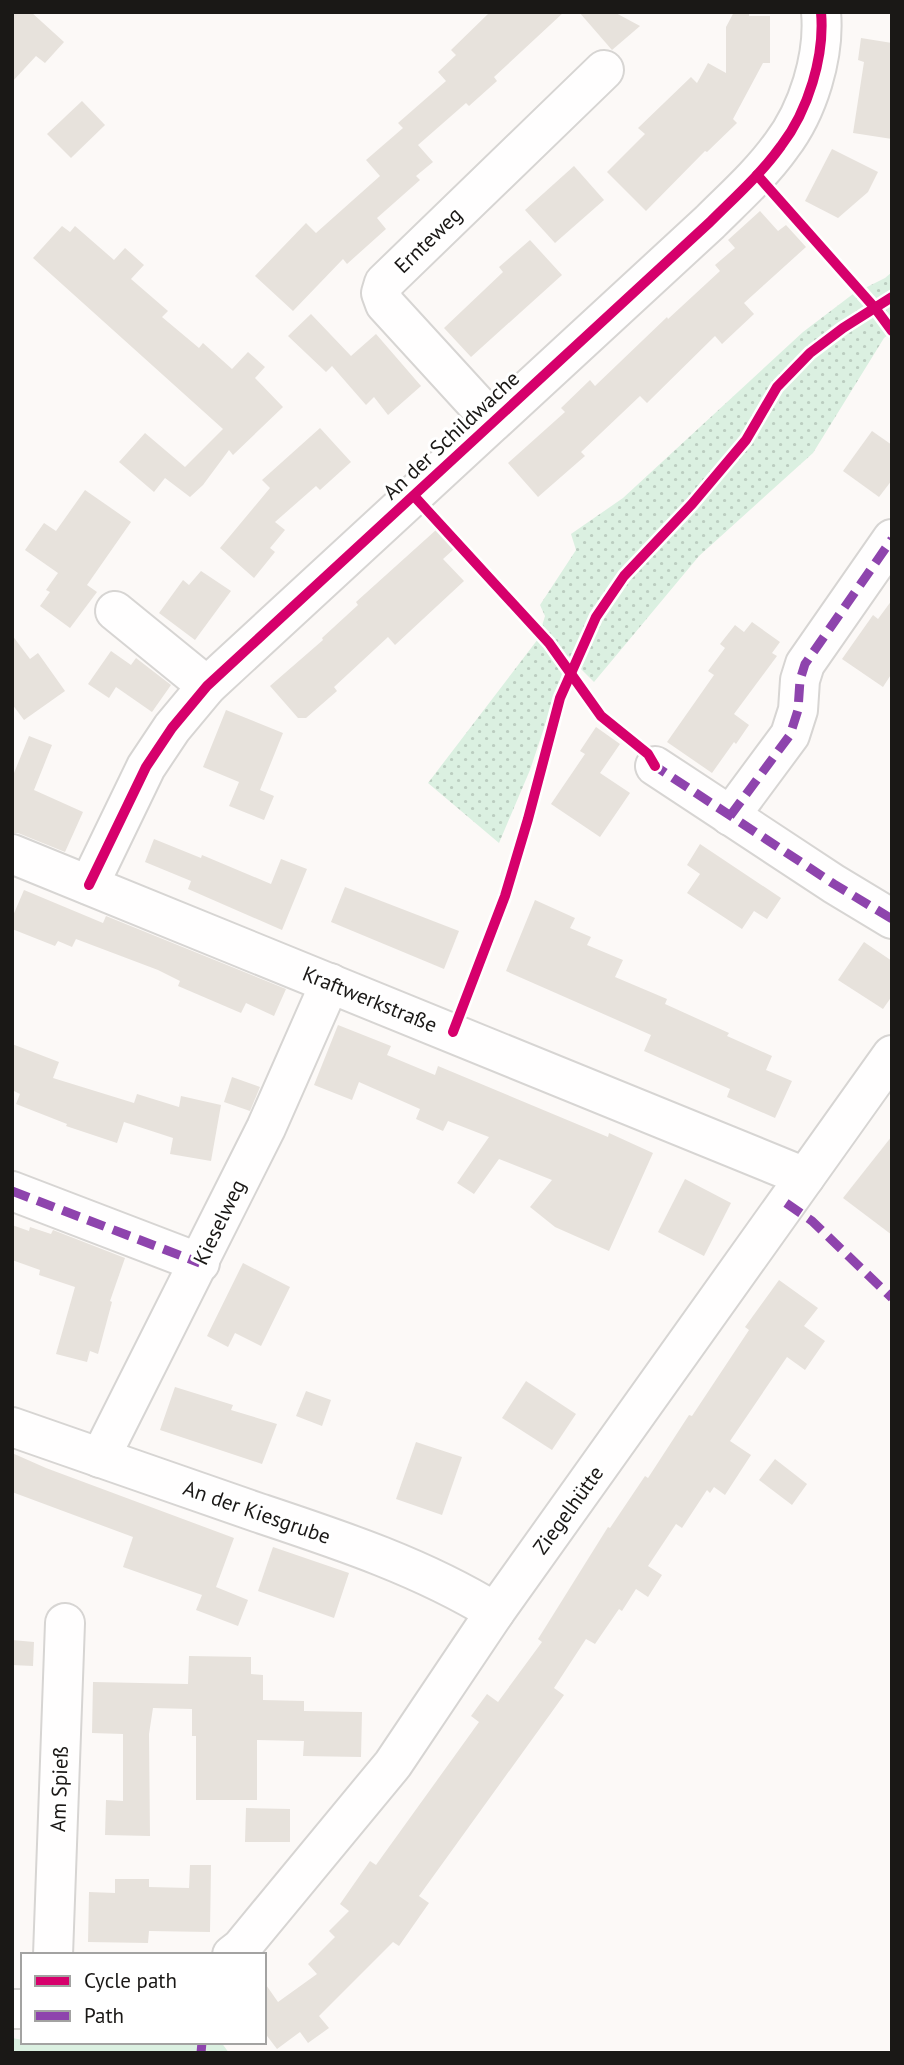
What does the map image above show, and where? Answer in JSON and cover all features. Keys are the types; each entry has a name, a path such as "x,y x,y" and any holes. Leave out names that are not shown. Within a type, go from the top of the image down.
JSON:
{"street":[{"name":"An der Schildwache","path":"89,885 146,767 172,728 207,686 710,222 782,146 802,110 815,70 822,27 821,12"},
{"name":"Ernteweg","path":"493,422 386,304 381,293 384,283 604,70"},
{"path":"730,816 790,735 798,709 800,680 805,664 892,540"},
{"path":"115,611 207,686"},
{"path":"655,766 892,919"},
{"name":"Kraftwerkstraße","path":"12,853 806,1177"},
{"name":"Kieselweg","path":"100,1458 266,1128 330,983"},
{"name":"Ziegelhütte","path":"235,1953 393,1764 495,1612 892,1055"},
{"path":"12,1191 200,1263"},
{"name":"An der Kiesgrube","path":"12,1427 414,1568 459,1590 495,1612"},
{"name":"Am Spieß","path":"53,1953 65,1623"}],"green space":[{"path":"892,272 892,332 884,338 813,453 699,556 594,682 568,656 530,770 499,843 428,783 538,639 545,616 540,605 576,550 571,534 623,498 803,332 853,294"},
{"path":"12,2038 21,2040 21,2044 222,2044 229,2053 12,2053"}],"building":[{"path":"12,12 31,12 64,42 45,63 36,56 12,82"},
{"path":"490,12 564,12 494,77 497,81 469,106 466,103 418,145 433,162 416,176 420,180 377,218 386,229 347,264 343,259 293,311 255,276 306,223 316,233 380,176 366,160 403,128 398,123 446,81 438,72 456,55 451,50"},
{"path":"579,12 614,12 640,26 612,50"},
{"path":"734,12 749,12 749,16 770,16 770,63 763,63 733,119 737,123 705,151 646,211 607,172 645,134 638,128 691,77 697,83 708,63 726,73 726,27"},
{"path":"861,38 892,43 892,139 853,133 864,62 858,60"},
{"path":"82,101 105,125 71,158 47,134"},
{"path":"832,149 878,172 868,192 838,218 805,201"},
{"path":"574,166 604,200 555,243 525,210"},
{"path":"760,211 778,231 786,225 806,247 744,303 754,314 722,344 715,336 647,403 640,396 581,452 585,456 538,497 508,463 565,412 561,408 590,380 595,386 720,271 715,265 735,248 728,240"},
{"path":"62,226 70,232 75,226 114,260 125,248 144,265 131,279 168,311 162,317 199,348 203,343 232,369 248,352 265,367 255,378 283,407 233,455 229,450 203,485 190,497 165,478 154,492 119,462 145,433 185,467 223,429 33,258"},
{"path":"530,240 562,275 471,357 444,328 503,272 499,267"},
{"path":"311,314 351,356 376,334 421,386 388,415 374,397 366,405 332,366 326,372 288,336"},
{"path":"320,428 351,462 320,490 316,486 275,522 285,530 270,548 275,552 254,578 220,548 270,488 262,480"},
{"path":"872,431 892,445 892,480 879,497 843,471"},
{"path":"85,490 131,522 87,585 97,592 70,628 40,606 50,592 46,590 58,573 25,550 44,523 56,531"},
{"path":"436,530 454,549 443,559 464,581 395,645 388,637 334,687 337,691 306,718 298,718 270,686 323,640 322,638 358,605 356,602"},
{"path":"201,571 231,591 195,640 159,613 183,580 189,585"},
{"path":"892,600 892,673 883,687 842,659 873,615 878,619"},
{"path":"752,622 780,642 772,653 777,656 734,714 749,725 712,773 667,742 714,675 708,671 725,648 720,644 735,625 744,632"},
{"path":"12,635 30,659 38,653 65,691 24,720 12,704"},
{"path":"111,651 131,665 136,658 171,685 152,712 116,687 109,698 88,684"},
{"path":"226,710 283,733 260,790 274,796 264,820 229,806 239,782 203,767"},
{"path":"596,727 620,744 600,773 630,793 600,837 551,804 585,754 580,751"},
{"path":"29,736 52,745 34,790 83,812 65,852 12,833 12,778"},
{"path":"154,839 201,858 202,855 271,884 281,859 307,869 282,930 188,889 191,881 145,862"},
{"path":"700,844 781,898 767,919 754,911 742,929 687,893 700,874 687,865"},
{"path":"345,887 459,931 444,969 331,922"},
{"path":"24,890 103,923 106,916 286,989 274,1016 246,1003 241,1013 178,986 180,981 158,970 76,939 72,947 58,941 55,946 12,929 12,918"},
{"path":"535,900 575,918 570,928 591,937 587,945 623,960 615,977 667,999 665,1004 772,1056 766,1070 792,1081 775,1118 727,1097 730,1089 644,1051 651,1035 506,971"},
{"path":"864,942 892,961 892,996 883,1009 838,980"},
{"path":"338,1025 391,1046 387,1055 435,1075 438,1066 653,1153 609,1251 555,1227 530,1207 552,1180 499,1159 474,1194 457,1183 489,1137 448,1121 443,1131 416,1119 420,1109 359,1082 352,1100 314,1085"},
{"path":"12,1044 59,1062 53,1078 134,1103 137,1094 179,1107 181,1096 221,1105 211,1161 170,1154 173,1138 124,1122 117,1143 66,1126 67,1124 16,1104 20,1094 12,1090"},
{"path":"232,1077 260,1087 250,1111 224,1102"},
{"path":"892,1136 892,1235 843,1198"},
{"path":"685,1179 731,1203 704,1256 658,1232"},
{"path":"12,1225 51,1234 53,1230 125,1258 110,1301 112,1302 98,1354 90,1351 87,1362 56,1354 75,1287 39,1275 40,1270 12,1260"},
{"path":"243,1263 290,1287 261,1346 235,1333 228,1347 207,1336"},
{"path":"779,1280 818,1308 804,1326 825,1341 805,1370 787,1357 730,1441 751,1455 725,1495 714,1487 710,1493 707,1490 682,1528 676,1524 648,1566 662,1575 648,1597 636,1589 595,1644 586,1639 554,1688 564,1695 419,1896 429,1903 399,1946 393,1942 319,2016 329,2028 308,2043 300,2032 277,2049 266,2035 266,1985 278,2002 317,1974 308,1964 335,1937 329,1931 349,1911 340,1904 370,1861 376,1865 479,1722 471,1716 487,1694 498,1702 542,1642 538,1639 608,1527 610,1528 645,1476 648,1478 689,1415 692,1416 749,1330 745,1327"},
{"path":"526,1381 576,1414 552,1450 502,1418"},
{"path":"175,1387 233,1405 231,1410 277,1424 262,1464 160,1430"},
{"path":"306,1391 331,1400 322,1426 296,1416"},
{"path":"416,1442 462,1457 442,1515 396,1499"},
{"path":"12,1453 234,1538 216,1587 248,1600 238,1626 196,1610 202,1595 123,1567 133,1537 12,1492"},
{"path":"775,1459 807,1484 792,1505 759,1480"},
{"path":"273,1547 349,1573 334,1618 258,1591"},
{"path":"12,1640 34,1642 33,1666 12,1665"},
{"path":"189,1656 251,1657 251,1674 263,1675 263,1700 304,1701 304,1711 362,1712 361,1757 303,1756 304,1741 257,1740 257,1800 196,1800 196,1736 192,1736 192,1709 153,1708 149,1734 150,1836 105,1835 106,1800 123,1801 123,1734 92,1733 93,1682 188,1684"},
{"path":"246,1808 290,1809 290,1842 245,1842"},
{"path":"190,1865 211,1865 210,1932 149,1931 148,1943 88,1942 89,1892 115,1893 115,1879 149,1879 149,1887 189,1888"}],"marked path":[{"path":"730,816 790,735 798,710 800,680 805,664 892,539"},
{"path":"652,761 655,766 834,884 892,919"},
{"path":"12,1191 200,1263"},
{"path":"786,1203 812,1221 892,1298"},
{"path":"201,2053 202,2044"}],"cycle path":[{"path":"89,885 146,767 172,728 207,686 710,222 765,166 791,132 807,100 820,47 821,12"},
{"path":"757,175 875,308 892,331"},
{"path":"453,1032 505,896 560,698 596,617 624,576 692,504 746,440 777,387 810,353 892,297"},
{"path":"414,496 549,643 601,716 648,754 655,766"}]}
